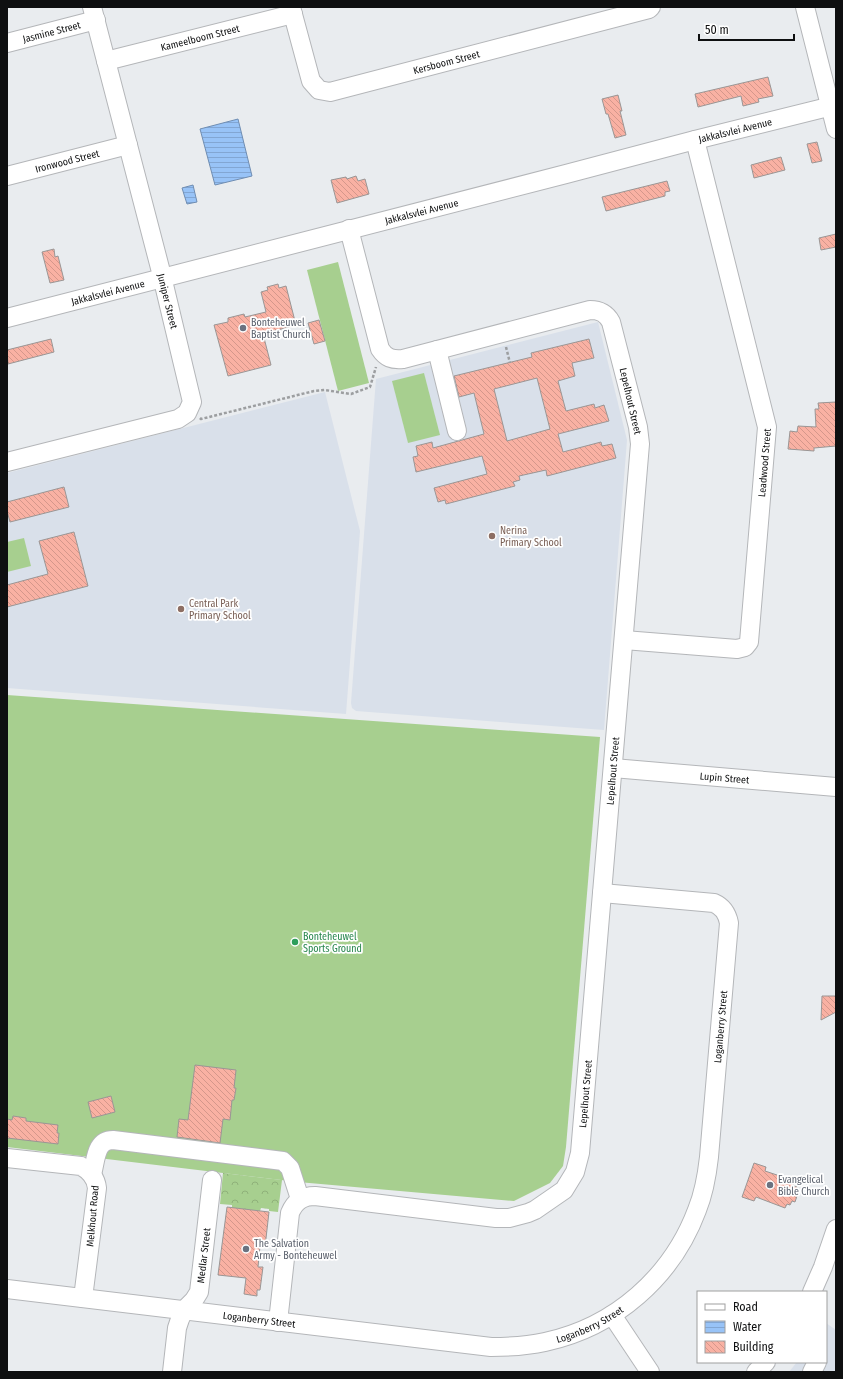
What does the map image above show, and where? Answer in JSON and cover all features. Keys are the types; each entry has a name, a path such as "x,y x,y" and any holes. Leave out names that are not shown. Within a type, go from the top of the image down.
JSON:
{"street":[{"name":"Kersboom Street","path":"292,10 311,81 319,90 330,92 649,9 651,7"},
{"path":"805,7 833,106 836,129"},
{"name":"Kameelboom Street","path":"106,61 292,10"},
{"name":"Juniper Street","path":"94,14 192,397 189,410"},
{"name":"Jasmine Street","path":"7,43 94,14"},
{"name":"Jakkalsvlei Avenue","path":"7,318 695,140 833,106"},
{"name":"Leadwood Street","path":"624,640 737,649 745,647 749,642 767,427 695,140"},
{"name":"Ironwood Street","path":"7,176 128,145"},
{"path":"349,230 378,344 383,354"},
{"name":"Lepelhout Street","path":"300,1199 315,1196 496,1218 508,1218 535,1210 564,1190 575,1172 580,1153 624,640 640,438 638,427 613,329 609,317 600,311 590,310 398,360 392,359 383,354"},
{"path":"437,350 458,430"},
{"path":"7,462 178,419 185,415 189,410"},
{"name":"Lupin Street","path":"613,768 836,787"},
{"name":"Loganberry Street","path":"7,1289 472,1345 509,1347 545,1342 565,1337 584,1330 612,1315 639,1295 663,1271 691,1226 703,1192 709,1157 729,923 723,909 714,903 602,894"},
{"path":"92,1174 97,1150 106,1141 113,1140 283,1161 290,1168 300,1199 292,1208 290,1213 278,1322"},
{"name":"Melkhout Road","path":"7,1158 81,1166 92,1174 97,1188 83,1298"},
{"name":"Medlar Street","path":"172,1372 177,1328 184,1310 194,1300 199,1292 212,1180"},
{"path":"812,1291 823,1267 836,1228"},
{"path":"612,1315 650,1372"},
{"path":"756,1372 765,1363"},
{"path":"812,1372 816,1363"}],"path":[{"path":"189,410 201,419 314,391 325,390 351,394 370,387 374,371 383,354"}],"shaded area":[{"name":"Nerina Primary School","path":"598,322 627,440 604,730 356,711 352,708 351,703 376,379"},
{"name":"Central Park Primary School","path":"325,392 360,531 346,714 7,688 7,473"},
{"path":"827,1324 836,1330 836,1372 789,1372 796,1363 827,1363"}],"green space":[{"path":"338,262 369,383 338,391 307,270"},
{"path":"424,373 440,435 408,443 392,381"},
{"path":"24,538 31,566 7,572 7,542"},
{"name":"Bonteheuwel Sports Ground","path":"7,695 600,737 566,1147 563,1166 550,1183 514,1201 298,1182 7,1147"},
{"path":"223,1173 282,1180 278,1212 261,1208 260,1211 232,1208 232,1205 220,1204"}],"water":[{"path":"238,119 252,176 215,185 200,129"},
{"path":"193,185 197,202 187,204 182,188"}],"building":[{"path":"768,77 773,96 758,99 759,102 743,106 741,96 698,107 695,94"},
{"path":"618,95 626,135 615,138 602,99"},
{"path":"817,142 822,161 812,163 807,144"},
{"path":"781,157 785,170 754,178 751,165"},
{"path":"356,176 358,181 365,179 369,194 337,203 331,180 346,177 347,179"},
{"path":"667,181 670,191 665,192 665,196 606,211 602,197"},
{"path":"836,234 836,247 821,250 819,238"},
{"path":"54,249 55,257 58,256 64,280 50,283 42,252"},
{"name":"Bonteheuwel Baptist Church","path":"278,284 279,288 286,286 296,325 263,334 271,365 228,376 214,325 228,322 228,318 244,314 245,317 266,312 261,292 268,290 267,287"},
{"path":"319,320 325,341 314,344 308,323"},
{"path":"51,339 54,352 8,364 7,350"},
{"path":"589,339 594,358 572,363 575,376 558,381 566,411 594,404 595,408 604,405 609,421 558,434 563,452 601,442 602,446 612,444 616,458 547,476 546,470 519,476 520,480 513,482 515,486 446,504 445,500 438,502 434,488 487,474 482,456 416,472 413,457 418,456 416,446 432,442 433,448 484,434 474,393 459,397 454,376 532,357 531,353","holes":["537,378 550,429 507,441 494,389"]},
{"path":"836,402 836,446 814,448 814,451 788,449 790,431 797,432 798,426 816,427 815,409 819,409 818,403"},
{"path":"64,487 69,507 10,522 7,511 7,502"},
{"path":"74,532 88,586 7,607 7,585 48,574 39,541"},
{"path":"822,996 836,996 836,1012 821,1020"},
{"path":"195,1065 236,1070 234,1088 236,1088 234,1100 232,1100 230,1120 223,1119 220,1143 177,1137 179,1119 188,1120"},
{"path":"111,1096 115,1112 92,1118 88,1102"},
{"path":"13,1116 26,1118 26,1121 58,1125 58,1144 7,1138 7,1119 12,1120"},
{"name":"Evangelical Bible Church","path":"754,1163 766,1167 765,1171 795,1181 793,1186 797,1187 795,1192 798,1193 795,1202 792,1201 790,1205 787,1204 785,1208 756,1197 754,1201 742,1197"},
{"name":"The Salvation Army - Bonteheuwel","path":"227,1207 269,1212 265,1247 260,1246 258,1267 263,1267 260,1290 257,1290 257,1296 244,1294 246,1278 218,1275"}],"place":[{"name":"Bonteheuwel Baptist Church","path":"243,328"},
{"name":"Nerina Primary School","path":"492,536"},
{"name":"Central Park Primary School","path":"181,609"},
{"name":"Bonteheuwel Sports Ground","path":"295,942"},
{"name":"Evangelical Bible Church","path":"770,1185"},
{"name":"The Salvation Army - Bonteheuwel","path":"246,1249"}]}
